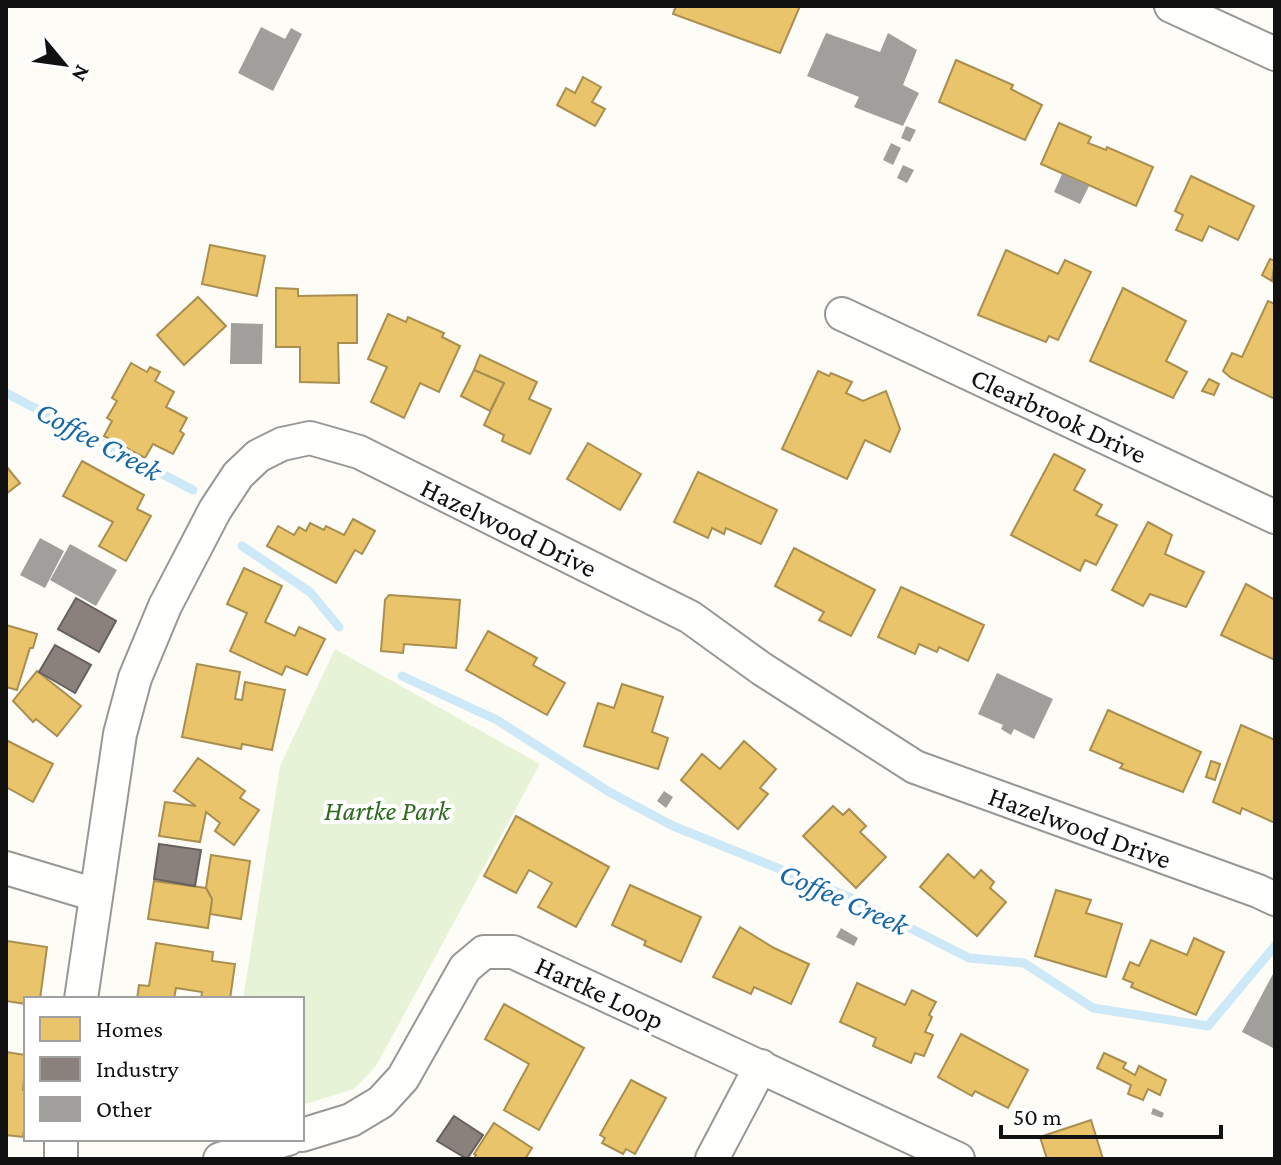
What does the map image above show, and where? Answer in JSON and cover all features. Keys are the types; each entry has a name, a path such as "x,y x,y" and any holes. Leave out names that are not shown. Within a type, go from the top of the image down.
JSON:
{"street":[{"path":"1171,6 1275,54"},
{"name":"Clearbrook Drive","path":"842,314 1275,517"},
{"name":"Hazelwood Drive","path":"81,997 120,734 135,678 165,606 215,510 238,475 258,456 282,444 310,438 359,452 690,617 762,669 915,767 1275,899"},
{"path":"6,868 96,895"},
{"name":"Hartke Loop","path":"304,1134 351,1120 381,1102 403,1078 465,968 484,952 513,952 958,1159"},
{"path":"712,1159 761,1066"},
{"path":"220,1159 281,1141"}],"green space":[{"name":"Hartke Park","path":"335,649 540,764 376,1066 354,1089 304,1104 304,997 243,997 280,766"}],"building: Homes":[{"path":"676,6 800,6 780,53 673,14"},
{"path":"956,60 1013,85 1011,89 1042,105 1025,140 939,102"},
{"path":"583,77 601,87 592,102 605,109 595,126 557,105 566,88 575,93"},
{"path":"1059,123 1091,137 1088,143 1106,150 1107,147 1153,167 1136,206 1041,164"},
{"path":"1191,176 1254,206 1238,240 1209,226 1202,241 1176,230 1183,215 1175,211"},
{"path":"210,245 265,256 257,296 202,284"},
{"path":"1006,250 1058,274 1065,260 1091,272 1058,340 1049,336 1046,342 978,315"},
{"path":"1270,259 1275,261 1272,281 1262,275"},
{"path":"276,288 298,289 298,296 357,295 357,343 338,343 339,383 300,382 300,347 276,347"},
{"path":"1123,288 1186,321 1166,361 1187,372 1173,398 1090,361"},
{"path":"198,297 226,326 184,365 157,335"},
{"path":"1268,301 1275,304 1275,399 1223,371 1232,353 1242,357"},
{"path":"388,314 406,322 408,317 444,333 442,337 460,346 439,392 420,383 404,418 371,402 387,367 368,359"},
{"path":"480,355 537,382 529,399 551,409 530,454 502,441 504,435 484,425 504,383 474,370"},
{"path":"131,363 147,372 150,367 160,372 155,381 174,392 166,407 187,418 180,431 184,434 173,454 153,444 145,458 104,436 112,421 107,418 117,401 112,398"},
{"path":"474,370 504,383 490,411 461,396"},
{"path":"818,371 852,382 846,393 863,401 886,391 900,429 890,452 865,440 847,479 782,449"},
{"path":"1209,379 1219,384 1214,395 1202,391"},
{"path":"588,443 641,474 620,510 567,479"},
{"path":"1054,454 1085,470 1074,490 1102,505 1096,515 1117,525 1096,565 1085,560 1080,571 1011,535"},
{"path":"82,461 144,495 137,509 151,516 126,561 99,546 113,522 63,496"},
{"path":"6,466 20,483 6,494"},
{"path":"698,472 777,510 761,544 726,528 724,534 712,528 708,538 674,522"},
{"path":"353,519 375,531 362,554 355,550 336,583 267,546 278,526 294,535 299,527 306,531 310,523 324,530 326,526 344,535"},
{"path":"1148,522 1172,535 1165,554 1204,572 1186,607 1150,594 1143,606 1112,590"},
{"path":"794,548 875,590 851,636 819,620 824,612 775,586"},
{"path":"244,568 282,586 265,622 295,636 299,627 325,639 307,675 286,666 282,675 230,651 247,613 227,604"},
{"path":"1246,584 1275,600 1275,660 1221,635"},
{"path":"901,587 984,625 968,661 939,647 937,652 919,644 915,654 878,637"},
{"path":"389,595 460,600 456,648 404,644 403,653 381,651 385,600"},
{"path":"6,625 37,634 17,690 6,687"},
{"path":"488,631 537,658 533,665 565,683 547,715 466,670"},
{"path":"197,664 240,672 235,699 242,700 245,682 285,690 272,750 242,744 241,749 182,737"},
{"path":"37,671 81,706 57,736 36,719 33,722 13,701"},
{"path":"622,684 663,697 652,732 668,738 658,769 584,746 598,703 614,708"},
{"path":"1108,710 1201,752 1183,792 1120,768 1123,764 1090,750"},
{"path":"1241,725 1275,740 1275,823 1242,808 1240,814 1213,802"},
{"path":"6,740 53,764 33,802 6,787"},
{"path":"744,741 776,769 760,788 768,794 738,829 681,780 702,754 720,769"},
{"path":"198,758 245,791 240,798 259,810 234,845 215,831 220,823 206,812 200,842 159,836 165,802 196,806 174,791"},
{"path":"1211,761 1220,764 1215,780 1206,777"},
{"path":"833,806 843,815 849,809 866,826 860,832 886,857 856,888 803,836"},
{"path":"516,816 609,867 576,927 538,907 552,883 529,870 516,893 484,876"},
{"path":"948,854 974,878 981,870 994,882 990,888 1006,902 977,936 920,887"},
{"path":"211,855 250,861 241,919 210,914 212,899 206,888"},
{"path":"154,881 206,888 212,899 208,928 148,919"},
{"path":"630,885 701,917 681,962 644,945 646,941 612,925"},
{"path":"1056,890 1091,900 1086,913 1122,924 1106,977 1035,956"},
{"path":"740,927 774,948 809,964 791,1004 754,987 751,994 713,977"},
{"path":"1194,938 1224,952 1196,1015 1131,987 1133,983 1123,979 1130,962 1139,966 1151,940 1187,955"},
{"path":"7,941 47,947 40,997 24,997 24,1004 6,1001"},
{"path":"156,943 213,952 212,961 235,964 230,997 201,997 202,992 176,988 174,997 137,997 139,985 149,986"},
{"path":"857,983 905,1005 912,990 936,1002 925,1032 933,1035 924,1056 915,1053 911,1063 873,1046 876,1038 840,1022"},
{"path":"504,1004 584,1048 539,1130 504,1110 529,1064 485,1039"},
{"path":"961,1034 1028,1070 1008,1108 975,1091 972,1096 938,1077"},
{"path":"6,1052 24,1055 24,1130 23,1137 6,1135"},
{"path":"1104,1053 1126,1063 1123,1068 1135,1075 1139,1066 1166,1080 1160,1095 1148,1089 1143,1100 1128,1094 1131,1085 1097,1068"},
{"path":"631,1080 666,1098 635,1154 626,1149 623,1154 602,1143 605,1138 600,1135"},
{"path":"1091,1120 1103,1159 1047,1159 1040,1137"},
{"path":"494,1123 532,1148 525,1159 474,1159 474,1154"}],"building: Industry":[{"path":"76,598 116,621 99,652 58,629"},
{"path":"55,645 91,665 75,693 39,672"},
{"path":"159,844 201,850 195,886 154,879"},
{"path":"454,1116 483,1135 467,1159 437,1141"}],"building: Other":[{"path":"261,27 285,39 291,28 302,34 273,91 238,73"},
{"path":"826,33 880,52 888,33 917,50 903,85 919,93 903,126 854,107 859,97 807,76"},
{"path":"906,126 916,130 910,142 901,138"},
{"path":"891,143 901,148 893,165 883,160"},
{"path":"903,165 914,170 907,183 897,178"},
{"path":"1062,174 1089,186 1080,204 1054,192"},
{"path":"231,323 263,324 262,364 230,364"},
{"path":"40,538 64,551 45,588 20,575"},
{"path":"70,544 117,570 96,606 50,580"},
{"path":"997,673 1053,699 1034,739 1014,729 1011,735 1001,729 1003,725 978,714"},
{"path":"664,791 673,797 666,808 657,801"},
{"path":"841,928 858,938 854,946 836,937"},
{"path":"1275,975 1275,1049 1242,1032"},
{"path":"1153,1108 1164,1113 1162,1118 1151,1114"}],"waterway":[{"name":"Coffee Creek","path":"6,393 193,490"},
{"name":"Coffee Creek","path":"242,546 310,592 339,627"},
{"name":"Coffee Creek","path":"402,676 497,720 611,793 673,826 849,897 969,958 1024,963 1093,1008 1208,1026 1275,946"}]}
